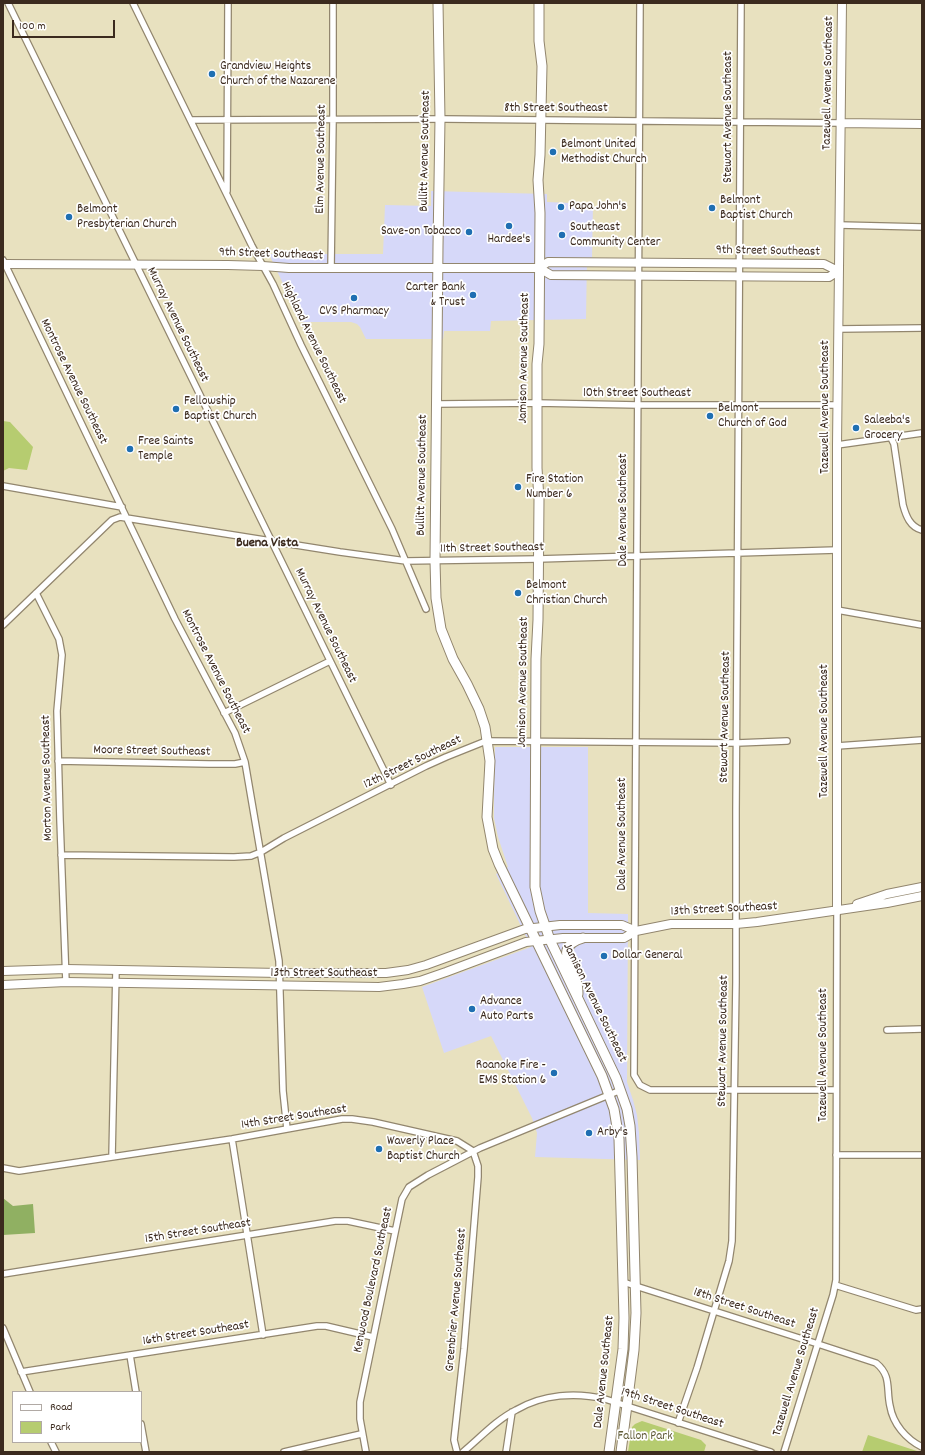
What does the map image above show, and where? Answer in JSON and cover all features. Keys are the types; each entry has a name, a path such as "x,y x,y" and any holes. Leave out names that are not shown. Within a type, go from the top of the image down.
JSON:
{"main road":[{"name":"Bullitt Avenue Southeast","path":"438,3 440,119 436,598 441,629 450,653 479,709 485,727 490,761 488,817 493,849 530,929"},
{"name":"Jamison Avenue Southeast","path":"539,3 539,41 542,66 538,180 540,214 540,338 537,364 538,620 536,659 535,887 537,899 550,940 621,1090 627,1109 630,1126 634,1223"},
{"name":"Jamison Avenue Southeast","path":"530,929 610,1095 617,1121 619,1139 622,1222"},
{"path":"578,999 576,982 568,964 566,954 569,946 573,942 583,938"},
{"name":"Dale Avenue Southeast","path":"609,1452 624,1333 622,1222"},
{"name":"Dale Avenue Southeast","path":"621,1452 635,1329 636,1286 634,1223"}],"street":[{"path":"3,5 7,3"},
{"name":"Murray Avenue Southeast","path":"7,3 391,785"},
{"name":"Highland Avenue Southeast","path":"133,3 392,529 426,609"},
{"path":"227,193 228,3"},
{"name":"Elm Avenue Southeast","path":"331,268 334,120 333,3"},
{"name":"Dale Avenue Southeast","path":"640,3 636,931 634,1072 636,1080 640,1085 650,1090 735,1090"},
{"name":"Stewart Avenue Southeast","path":"678,1423 730,1261 732,1241 735,1090 741,3"},
{"name":"Tazewell Avenue Southeast","path":"784,1452 835,1285 837,445 842,3"},
{"name":"8th Street Southeast","path":"191,120 440,119 922,124"},
{"path":"839,225 922,227"},
{"name":"9th Street Southeast","path":"539,268 548,262 740,263 826,264 838,271"},
{"name":"9th Street Southeast","path":"4,263 263,266 289,268 539,268 550,275 639,276 829,276 838,271"},
{"name":"Montrose Avenue Southeast","path":"4,263 175,618 235,733 245,762 279,961 283,1091 287,1129"},
{"path":"838,329 922,328"},
{"name":"10th Street Southeast","path":"437,404 537,403 638,405 838,405"},
{"path":"837,445 922,433"},
{"path":"891,438 894,444 900,488 906,514 914,526 922,530"},
{"path":"3,486 122,507"},
{"path":"3,624 112,520 127,518"},
{"name":"11th Street Southeast","path":"127,518 272,542 406,561 738,554 837,550"},
{"name":"Morton Avenue Southeast","path":"36,593 59,639 61,647 58,711 58,761 66,982"},
{"path":"837,610 922,625"},
{"path":"224,713 330,661"},
{"path":"837,746 922,740"},
{"name":"12th Street Southeast","path":"61,854 251,856 446,757 486,741 737,743 787,741"},
{"name":"Moore Street Southeast","path":"58,761 209,764 235,764 245,762"},
{"name":"13th Street Southeast","path":"837,911 887,894 922,887"},
{"name":"13th Street Southeast","path":"3,985 66,982 359,987 403,984 446,972 526,942 563,938 624,938 636,931 671,924 736,924 757,922 837,911 922,896"},
{"name":"13th Street Southeast","path":"3,972 66,969 280,973 386,973 408,970 530,929 560,925 622,925 636,931"},
{"path":"112,1157 116,970"},
{"path":"887,1030 922,1028"},
{"path":"473,1151 621,1090"},
{"path":"735,1090 836,1090"},
{"name":"14th Street Southeast","path":"3,1168 12,1171 19,1171 232,1139 342,1119 373,1122 457,1140 473,1151"},
{"path":"232,1139 263,1335"},
{"name":"Kenwood Boulevard Southeast","path":"366,1452 361,1434 360,1402 402,1199 409,1188 428,1175 473,1151"},
{"name":"Greenbrier Avenue Southeast","path":"457,1452 454,1440 464,1349 478,1177 478,1166 473,1151"},
{"path":"836,1155 922,1155"},
{"name":"15th Street Southeast","path":"3,1274 343,1221 395,1231"},
{"name":"18th Street Southeast","path":"623,1282 871,1361 881,1368 887,1377 890,1407 893,1417 905,1435 922,1446"},
{"path":"835,1285 916,1310 922,1309"},
{"name":"16th Street Southeast","path":"21,1372 322,1326 373,1337"},
{"path":"3,1328 30,1391"},
{"path":"130,1355 136,1391"},
{"name":"19th Street Southeast","path":"463,1452 497,1422 512,1412 537,1401 574,1394 590,1395 616,1402 771,1452"},
{"path":"506,1452 512,1412"},
{"path":"142,1430 146,1452"},
{"path":"284,1452 361,1434"}],"shaded area":[{"path":"431,191 547,194 547,202 593,204 592,258 587,258 586,319 491,321 490,331 444,331 443,339 366,339 360,327 351,322 301,322 269,254 383,254 385,205 431,206"},
{"path":"495,747 588,747 588,913 628,914 627,1082 637,1115 640,1160 535,1157 537,1133 532,1118 491,1036 444,1053 422,987 531,947 496,874 508,867 498,837 494,818"}],"green space":[{"path":"3,421 10,422 33,447 27,470 9,468 3,471"},
{"path":"3,1198 13,1206 33,1204 35,1233 3,1235"},
{"name":"Fallon Park","path":"642,1421 701,1440 706,1445 704,1452 628,1452 632,1427"},
{"path":"868,1435 920,1452 862,1452"}],"place":[{"name":"Grandview Heights Church of the Nazarene","path":"212,74"},
{"name":"Belmont United Methodist Church","path":"553,152"},
{"name":"Papa John's","path":"561,207"},
{"name":"Belmont Baptist Church","path":"712,208"},
{"name":"Belmont Presbyterian Church","path":"69,217"},
{"name":"Hardee's","path":"509,226"},
{"name":"Save-on Tobacco","path":"469,232"},
{"name":"Southeast Community Center","path":"562,235"},
{"name":"Carter Bank & Trust","path":"473,295"},
{"name":"CVS Pharmacy","path":"354,298"},
{"name":"Fellowship Baptist Church","path":"176,409"},
{"name":"Belmont Church of God","path":"710,416"},
{"name":"Saleeba's Grocery","path":"856,428"},
{"name":"Free Saints Temple","path":"130,449"},
{"name":"Fire Station Number 6","path":"518,487"},
{"name":"Belmont Christian Church","path":"518,593"},
{"name":"Dollar General","path":"604,956"},
{"name":"Advance Auto Parts","path":"472,1009"},
{"name":"Roanoke Fire - EMS Station 6","path":"554,1073"},
{"name":"Arby's","path":"589,1133"},
{"name":"Waverly Place Baptist Church","path":"379,1149"}],"district":[{"name":"Buena Vista","path":"267,544"}]}
